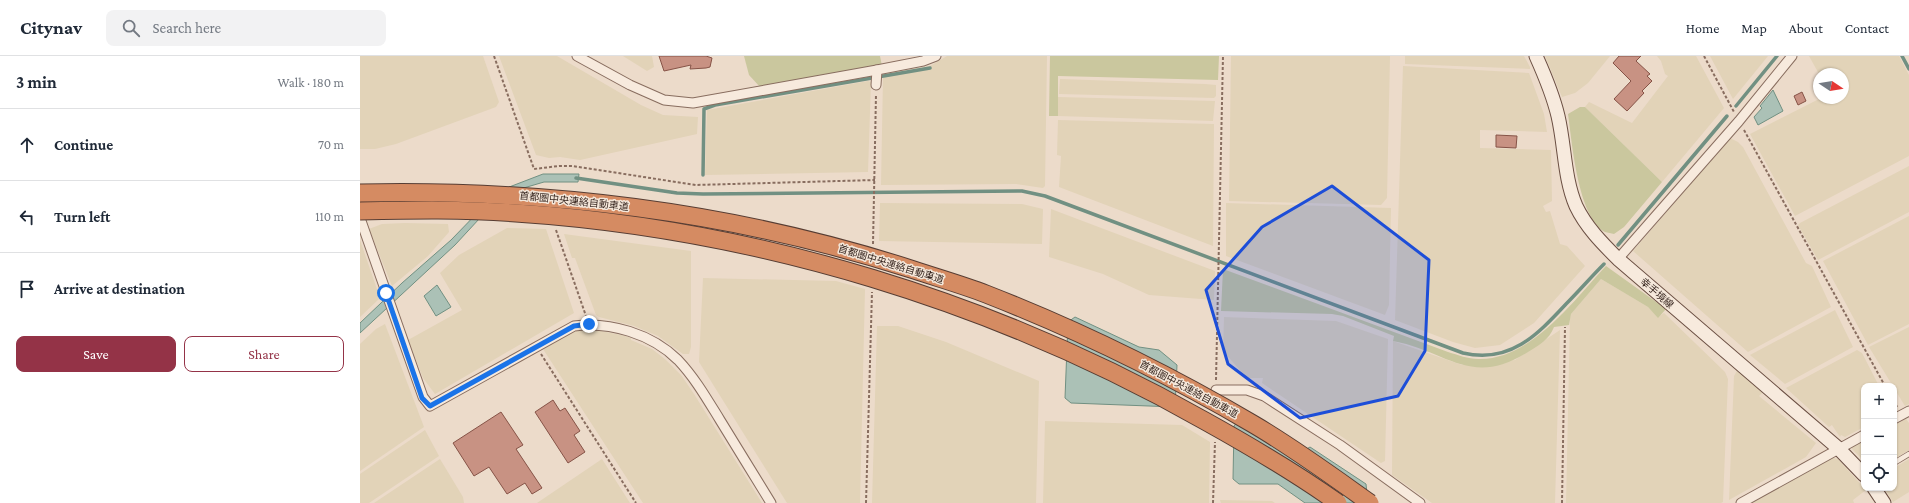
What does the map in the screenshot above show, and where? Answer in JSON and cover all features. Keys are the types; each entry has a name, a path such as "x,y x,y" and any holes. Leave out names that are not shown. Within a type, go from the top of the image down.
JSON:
{"highway":[{"name":"首都圏中央連絡自動車道","path":"360,193 419,192 519,196 595,202 663,211 740,224 816,241 894,264 984,293 1082,334 1166,376 1255,425 1370,503"},
{"name":"首都圏中央連絡自動車道","path":"360,211 420,210 516,213 661,229 735,243 803,259 888,284 978,314 1087,360 1158,394 1245,443 1338,503"}],"main road":[{"name":"幸手境線","path":"1536,56 1552,94 1558,117 1568,183 1576,206 1589,228 1618,259 1838,448 1861,472"},
{"path":"1876,491 1884,503"}],"street":[{"path":"577,56 630,85 664,100 693,103 877,71 922,61 936,56"},
{"path":"1618,259 1739,121 1792,56"},
{"path":"876,85 877,71"},
{"path":"360,218 422,398 430,406 574,326 589,324 619,329 641,336 677,359 696,382 771,503"},
{"path":"1216,390 1247,390 1264,396 1340,445 1420,503"},
{"path":"1897,417 1909,411"},
{"path":"1741,503 1861,436"}],"lane":[{"path":"1897,461 1909,454"}],"path":[{"path":"494,56 534,169 572,166 696,185 875,180"},
{"path":"1218,270 1223,56"},
{"path":"1704,56 1884,383"},
{"path":"873,250 876,85"},
{"path":"556,230 589,324"},
{"path":"866,503 872,290"},
{"path":"1562,503 1565,327"},
{"path":"536,346 636,503"}],"highlighted area":[{"path":"1332,186 1429,260 1425,351 1398,396 1300,418 1228,364 1206,290 1262,227"}],"shaded area":[{"path":"360,56 483,56 499,102 496,107 396,144 375,149 360,149"},
{"path":"499,56 557,56 641,105 663,115 698,117 697,134 580,160 560,157 549,158 536,155"},
{"path":"623,56 652,56 654,67 647,71"},
{"path":"744,56 880,56 882,66 760,87 749,75"},
{"path":"947,56 1047,56 1045,186 1043,188 1016,184 881,185 883,78 890,73 930,66"},
{"path":"1050,56 1219,56 1218,80 1058,76 1058,116 1049,116"},
{"path":"1231,56 1390,56 1387,198 1381,205 1229,201"},
{"path":"1405,56 1524,56 1530,69 1405,64"},
{"path":"1545,56 1610,56 1588,83 1575,93 1562,97"},
{"path":"1657,56 1696,56 1724,108 1662,182 1585,107 1589,102 1632,123 1668,76 1665,74 1661,61"},
{"path":"1710,56 1768,56 1733,99"},
{"path":"1809,56 1899,56 1909,75 1909,156 1795,216 1750,134 1813,102 1813,104 1849,104 1849,68 1816,68"},
{"path":"1403,66 1529,73 1544,114 1547,132 1480,130 1480,148 1551,150 1552,201 1543,206 1546,212 1550,211 1560,244 1567,246 1585,266 1534,323 1500,345 1475,348 1453,342 1395,320"},
{"path":"1060,79 1216,85 1216,96 1214,98 1059,94"},
{"path":"868,81 871,82 868,172 705,175 707,110"},
{"path":"1773,90 1783,111 1758,125 1754,117 1762,108 1760,106"},
{"path":"1058,97 1215,101 1213,121 1058,116"},
{"path":"1580,107 1585,107 1662,182 1624,227 1614,234 1605,232 1596,224 1588,212 1582,196 1574,160 1568,114"},
{"path":"1058,120 1214,124 1213,246 1059,187 1061,156 1057,155"},
{"path":"1730,138 1738,142 1743,147 1806,263 1812,266 1831,307 1748,352 1633,251"},
{"path":"1909,166 1909,212 1818,260 1798,225"},
{"path":"543,174 579,174 578,182 544,182 510,192 492,205 455,245 360,333 360,323 402,283 451,240 485,205 504,189"},
{"path":"880,203 1022,204 1043,209 1042,244 879,241"},
{"path":"1226,203 1391,208 1389,305 1385,315 1226,256"},
{"path":"1051,209 1215,271 1214,300 1149,295 1103,274 1049,257"},
{"path":"1909,216 1909,324 1868,345 1823,261"},
{"path":"382,224 448,224 449,232 428,256 392,286 369,229"},
{"path":"507,228 546,229 574,313 435,394 423,378 408,340 462,310 440,273 459,255"},
{"path":"564,234 691,251 691,347 689,354 683,354 658,336 634,326 596,315 575,258 572,258"},
{"path":"360,240 380,298 360,317"},
{"path":"1606,266 1666,309 1658,318 1648,307 1601,279 1571,314 1569,325 1554,327 1546,339 1528,352 1508,362 1490,367 1474,367 1459,364 1412,346 1393,341 1394,336 1343,316 1332,314 1221,311 1223,269 1463,357 1478,359 1497,357 1515,350 1550,326"},
{"path":"703,278 836,281 865,289 860,503 787,503 699,362"},
{"path":"1601,279 1648,307 1658,317 1664,313 1725,372 1728,379 1723,502 1566,503 1570,318 1571,314"},
{"path":"437,285 451,307 436,316 424,296"},
{"path":"1835,310 1853,347 1785,384 1750,355"},
{"path":"1075,317 1139,347 1159,350 1177,365 1175,407 1071,403 1065,398 1068,322"},
{"path":"1224,317 1336,321 1388,339 1385,461 1381,463 1262,383 1263,378 1247,378 1223,351"},
{"path":"385,324 424,427 360,471 360,344 376,329"},
{"path":"877,326 898,326 946,342 1039,381 1036,503 872,503"},
{"path":"1909,327 1909,404 1905,406 1897,393 1897,383 1891,383 1869,347"},
{"path":"586,328 631,338 631,340 652,349 666,360 681,375 694,394 762,503 643,503 543,349 570,333"},
{"path":"1560,330 1555,503 1432,503 1392,475 1393,341 1462,365 1515,360"},
{"path":"1857,350 1862,353 1877,383 1861,383 1861,429 1845,437 1841,435 1840,437 1832,425 1829,427 1786,388"},
{"path":"1738,369 1764,391 1759,396 1816,443 1806,457 1729,500 1734,376"},
{"path":"1906,419 1909,423 1909,450 1897,457 1897,455 1897,424"},
{"path":"1045,421 1182,425 1210,442 1209,503 1043,503"},
{"path":"1238,421 1303,451 1310,447 1366,484 1368,503 1305,503 1278,484 1239,484 1233,479 1234,426"},
{"path":"425,430 439,456 369,503 360,503 360,474"},
{"path":"1861,442 1861,458 1852,449 1852,446"},
{"path":"440,459 463,497 464,503 374,503"},
{"path":"602,459 630,503 537,503"},
{"path":"1827,459 1838,459 1861,484 1861,491 1865,491 1853,500 1854,503 1750,503"},
{"path":"1909,459 1909,492 1893,502 1886,491 1897,491 1897,466"},
{"path":"1220,500 1272,501 1275,503 1221,503"}],"building":[{"path":"659,56 706,56 712,58 710,67 690,69 691,65 664,71"},
{"path":"1619,56 1641,56 1636,61 1650,74 1647,76 1652,81 1642,91 1644,93 1627,111 1614,99 1631,81 1613,63"},
{"path":"1802,92 1806,101 1798,105 1794,96"},
{"path":"1496,135 1517,136 1516,148 1496,147"},
{"path":"553,400 560,411 565,408 580,431 574,435 585,452 568,463 535,412"},
{"path":"501,412 523,445 516,449 542,488 532,494 525,483 507,494 489,467 474,476 453,443"}],"waterway":[{"path":"1736,106 1777,56"},
{"path":"1902,56 1909,69"},
{"path":"703,175 704,109 715,105 930,68"},
{"path":"1618,245 1727,116"},
{"path":"576,178 677,193 703,194 1022,191 1045,196 1463,353 1480,355 1509,351 1533,336 1604,264"}],"route":[{"path":"386,293 422,398 430,406 574,326 589,324"}]}
